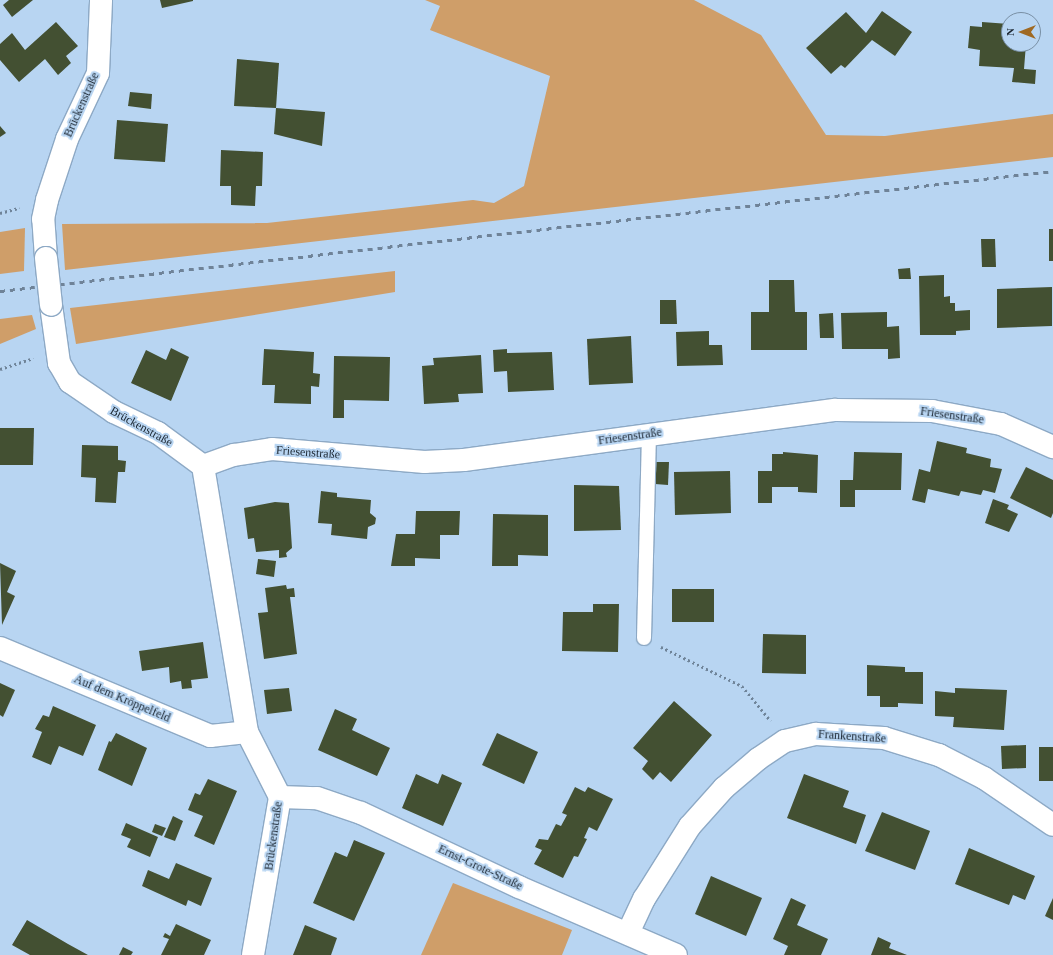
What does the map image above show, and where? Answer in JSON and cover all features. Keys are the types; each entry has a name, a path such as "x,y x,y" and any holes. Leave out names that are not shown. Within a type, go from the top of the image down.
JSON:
{"street":[{"name":"Brückenstraße","path":"101,0 98,73 67,139 47,200 43,219 57,352 59,363 70,382 114,412 158,433 203,466 247,732 280,797 253,955"},
{"name":"Friesenstraße","path":"203,466 234,455 272,450 424,462 457,460 836,410 932,411 1001,424 1053,447"},
{"name":"Auf dem Kröppelfeld","path":"0,648 210,736 247,732"},
{"name":"Frankenstraße","path":"628,933 644,899 690,826 724,788 758,759 785,741 816,734 884,738 939,755 984,778 1053,825"},
{"name":"Ernst-Grote-Straße","path":"280,797 317,798 361,814 519,887 676,955"}],"lane":[{"path":"644,638 649,434"}],"path":[{"path":"0,369 57,352"},
{"path":"661,647 742,686 771,720"}],"shaded area":[{"path":"425,0 694,0 761,35 826,135 885,136 1053,114 1053,157 65,270 62,224 267,223 473,200 494,203 524,186 550,76 430,30 440,6"},
{"path":"25,228 24,271 0,274 0,232"},
{"path":"395,271 395,292 76,344 70,308"},
{"path":"32,315 36,329 0,344 0,319"},
{"path":"453,883 572,930 562,955 421,955"}],"building":[{"path":"9,0 33,0 12,17 3,5"},
{"path":"160,0 193,0 193,1 162,8"},
{"path":"882,11 912,32 895,56 872,40 845,68 841,65 831,74 806,48 846,12 866,33"},
{"path":"56,22 78,46 66,56 71,63 58,75 45,59 19,82 0,60 0,44 12,33 25,50"},
{"path":"982,22 1001,23 1001,52 1025,52 1024,69 1036,70 1035,84 1012,82 1014,68 979,66 980,50 968,48 970,26 982,27"},
{"path":"237,59 279,63 276,108 234,106"},
{"path":"130,92 152,94 151,109 128,106"},
{"path":"276,108 325,112 322,146 274,134"},
{"path":"117,120 168,124 165,162 114,159"},
{"path":"0,126 6,133 0,137"},
{"path":"221,150 263,152 262,186 256,186 255,206 231,205 231,186 220,186"},
{"path":"1049,229 1053,229 1053,261 1049,261"},
{"path":"981,239 995,239 996,267 982,267"},
{"path":"910,268 911,279 899,279 898,269"},
{"path":"944,275 944,297 950,296 950,303 955,303 955,311 970,310 970,330 956,331 956,335 920,335 919,276"},
{"path":"769,280 794,280 795,312 807,312 807,350 751,350 751,312 769,312"},
{"path":"1052,287 1052,326 997,328 997,289"},
{"path":"660,300 676,300 677,324 660,324"},
{"path":"887,312 887,327 899,326 900,358 888,359 888,349 842,349 841,313"},
{"path":"833,313 834,338 820,338 819,314"},
{"path":"709,331 709,345 722,345 723,365 677,366 676,332"},
{"path":"631,336 633,383 589,385 587,339"},
{"path":"171,348 189,357 171,401 131,383 146,350 166,360"},
{"path":"264,349 314,352 313,373 320,374 319,387 311,386 311,404 274,403 275,385 262,385"},
{"path":"507,349 507,353 552,352 554,390 508,392 507,371 494,372 493,350"},
{"path":"481,355 483,393 458,394 459,402 424,404 422,366 434,365 433,358"},
{"path":"334,356 390,357 389,401 344,400 344,418 333,418"},
{"path":"0,428 34,428 33,465 0,465"},
{"path":"937,441 967,448 966,453 991,459 990,467 1002,469 995,493 983,490 981,495 961,491 959,496 928,489 925,503 912,500 919,469 930,472"},
{"path":"82,445 118,446 118,460 126,461 125,472 118,472 116,503 95,502 96,478 81,477"},
{"path":"783,452 818,455 817,493 798,492 798,487 772,487 772,503 758,503 758,471 772,471 772,454 783,454"},
{"path":"854,452 902,453 901,490 855,490 855,507 840,507 840,480 853,480"},
{"path":"655,462 669,462 668,485 655,484"},
{"path":"1026,467 1053,480 1053,513 1051,518 1010,498"},
{"path":"730,471 731,513 675,515 674,472"},
{"path":"574,485 619,486 621,530 574,531"},
{"path":"321,491 337,493 337,497 371,500 370,513 376,518 375,524 368,527 367,539 331,535 332,524 318,523"},
{"path":"993,499 1009,505 1007,509 1018,514 1009,532 985,523"},
{"path":"275,502 289,503 292,548 286,553 287,557 279,558 279,550 256,552 254,538 248,539 244,508"},
{"path":"416,511 460,511 459,535 440,535 440,559 415,558 415,566 391,566 396,534 415,534"},
{"path":"493,514 548,515 548,556 518,555 518,566 492,566"},
{"path":"258,559 276,561 274,577 256,574"},
{"path":"0,563 16,571 7,592 15,596 2,625"},
{"path":"286,585 287,589 294,588 295,597 290,597 297,654 264,659 258,613 268,612 265,588"},
{"path":"672,589 714,589 714,622 672,622"},
{"path":"593,604 619,604 618,652 562,651 563,612 593,612"},
{"path":"763,634 806,635 806,674 762,673"},
{"path":"203,642 208,678 191,680 192,688 182,689 181,681 170,683 169,667 142,671 139,651"},
{"path":"867,665 905,667 905,672 923,672 923,704 898,703 898,707 880,707 880,696 867,696"},
{"path":"0,683 15,690 3,717 0,715"},
{"path":"289,688 292,711 267,714 264,690"},
{"path":"955,688 1007,690 1004,730 953,727 954,717 935,716 935,691 955,693"},
{"path":"674,701 712,735 671,782 660,772 653,780 642,769 648,761 633,748"},
{"path":"53,706 96,725 83,756 59,746 51,765 32,757 42,732 35,729 43,715 49,717"},
{"path":"335,709 357,719 352,730 390,748 377,776 318,750"},
{"path":"116,733 147,748 132,786 98,770 109,741 111,742"},
{"path":"497,733 538,752 524,784 482,765"},
{"path":"1026,745 1026,768 1002,769 1001,746"},
{"path":"1039,747 1053,747 1053,781 1039,781"},
{"path":"416,774 438,784 442,774 462,783 443,826 402,808"},
{"path":"804,774 849,791 843,807 866,815 856,844 787,818"},
{"path":"208,779 237,791 214,845 194,836 203,816 188,810 195,793 200,795"},
{"path":"575,787 585,792 588,787 613,799 597,831 589,827 584,838 587,839 578,857 574,856 563,878 534,864 542,850 535,847 539,839 548,840 556,824 561,826 567,815 562,813"},
{"path":"882,812 930,831 915,870 865,851"},
{"path":"173,816 183,821 175,841 164,837"},
{"path":"126,823 158,837 150,857 127,847 131,839 121,835"},
{"path":"155,824 166,828 162,836 152,832"},
{"path":"354,840 385,853 354,921 313,903 335,852 347,857"},
{"path":"969,848 1035,876 1025,900 1013,895 1009,905 955,884"},
{"path":"176,863 212,878 201,906 188,900 186,906 142,886 148,870 169,879"},
{"path":"711,876 762,898 746,936 695,914"},
{"path":"791,898 806,905 797,925 828,939 821,955 784,955 788,946 773,939"},
{"path":"1053,898 1053,920 1045,916"},
{"path":"27,920 88,955 30,955 12,945"},
{"path":"176,924 211,940 204,955 161,955 169,939 163,937 165,933 170,936"},
{"path":"305,925 337,938 331,955 293,955"},
{"path":"878,937 891,943 889,948 907,955 871,955"},
{"path":"123,947 133,952 131,955 119,955"}],"railway":[{"path":"0,291 1053,171"}]}
